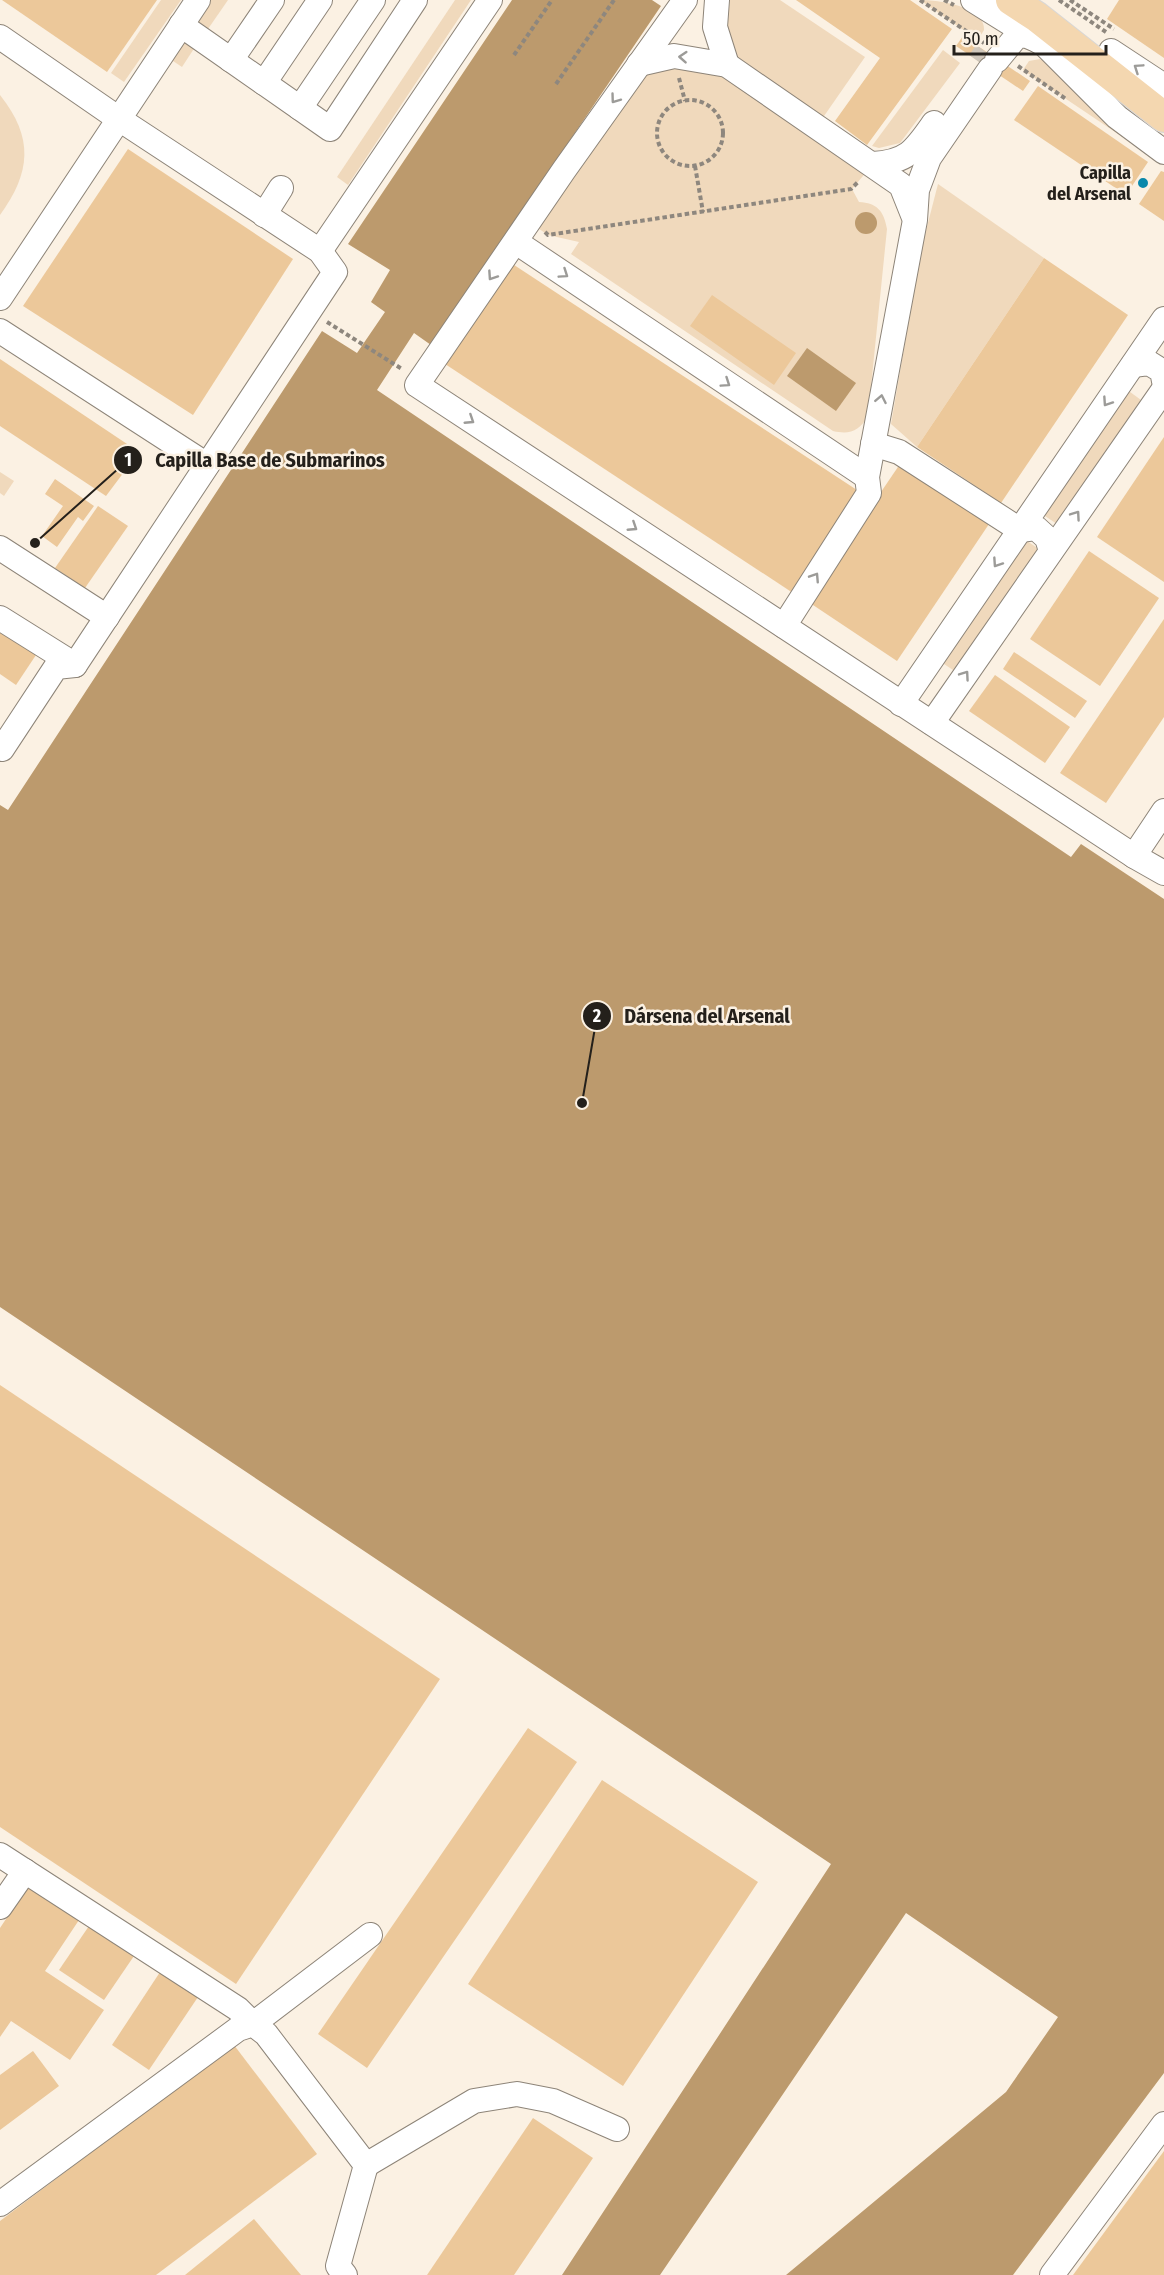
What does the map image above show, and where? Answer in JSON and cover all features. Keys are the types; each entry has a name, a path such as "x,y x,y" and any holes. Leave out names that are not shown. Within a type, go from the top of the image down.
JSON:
{"main road":[{"path":"991,3 1047,35 1164,117"},
{"path":"1047,35 1164,140"}],"street":[{"path":"0,298 198,0"},
{"path":"231,60 272,0"},
{"path":"264,83 320,0"},
{"path":"300,108 373,0"},
{"path":"181,25 330,129 416,0"},
{"path":"320,251 490,0"},
{"path":"686,0 639,64 417,385 901,704 1134,856 1164,873"},
{"path":"717,0 715,27 727,65"},
{"path":"784,626 869,493 867,477 915,220 917,190 929,158 991,57 1001,27 991,3"},
{"path":"873,164 892,163 917,148 991,57 1016,37 1024,35 1047,35 1117,117 1164,152"},
{"path":"0,37 119,119 320,251 335,272 75,665"},
{"path":"1111,51 1164,86"},
{"path":"639,64 675,56 727,65 901,185 915,220"},
{"path":"264,214 280,188"},
{"path":"516,242 867,477"},
{"path":"901,704 1164,319"},
{"path":"0,331 207,465"},
{"path":"1133,365 1149,363 1162,371 1164,381"},
{"path":"932,723 1164,389"},
{"path":"873,444 899,452 1020,530 1036,528 1047,538 1051,551"},
{"path":"0,548 107,617"},
{"path":"0,618 75,665"},
{"path":"2,749 56,667 75,665"},
{"path":"1134,856 1164,812"},
{"path":"0,1855 238,2009 266,2034 366,2165"},
{"path":"0,1907 25,1871"},
{"path":"0,2204 238,2029 253,2024 370,1935"},
{"path":"345,2275 338,2266 366,2165 474,2101 517,2094 553,2101 617,2129"},
{"path":"1052,2275 1164,2124"}],"path":[{"path":"514,55 552,0"},
{"path":"556,84 614,0"},
{"path":"920,0 991,57 1069,101"},
{"path":"685,101 696,101 714,110 723,128 723,138 713,157 695,166 673,161 659,144 660,122 666,112 685,101"},
{"path":"695,166 703,212"},
{"path":"548,235 851,189"},
{"path":"309,311 406,371"}],"shaded area":[{"path":"161,0 181,0 124,82 111,73"},
{"path":"209,0 228,0 208,29 195,20"},
{"path":"455,0 471,0 348,185 337,177"},
{"path":"512,0 652,0 661,6 431,345 414,333 377,390 1071,857 1081,844 1164,899 1164,2073 1013,2275 786,2275 1006,2092 1058,2017 906,1913 660,2275 562,2275 831,1864 0,1307 0,805 8,810 322,331 357,353 385,312 371,302 390,270 348,244"},
{"path":"730,0 780,0 865,57 822,119 735,59 727,30"},
{"path":"920,0 948,3 969,10 977,15 984,30 978,40"},
{"path":"185,37 197,44 182,67 170,59"},
{"path":"943,50 960,63 900,143 879,148 872,146"},
{"path":"700,59 873,164 852,189 859,202 871,204 879,209 887,229 868,416 854,431 833,431 571,254 579,242 548,235 529,222 639,64"},
{"path":"1040,59 1048,64 1124,138 1023,70 1029,61"},
{"path":"0,95 19,126 24,155 23,169 18,184 0,215"},
{"path":"938,184 1044,258 917,447 891,424 921,250"},
{"path":"866,212 874,215 877,223 874,231 866,234 858,231 855,223 858,215"},
{"path":"807,348 856,383 836,411 787,376"},
{"path":"1126,389 1141,400 1057,524 1042,514"},
{"path":"0,472 14,481 4,496 0,493"},
{"path":"1024,539 1039,549 956,672 941,662"}],"building":[{"path":"2,0 157,0 107,72"},
{"path":"796,0 910,0 952,29 867,145 835,121 880,58"},
{"path":"1119,0 1164,0 1164,58 1107,19"},
{"path":"963,36 1030,81 1023,91 956,46"},
{"path":"1038,86 1148,162 1126,195 1014,120"},
{"path":"128,149 293,259 193,415 23,306"},
{"path":"1161,171 1164,172 1164,221 1139,204"},
{"path":"1044,258 1128,315 1001,503 917,447"},
{"path":"508,261 863,494 796,595 442,362"},
{"path":"712,295 796,353 774,385 690,326"},
{"path":"0,359 139,452 106,496 0,426"},
{"path":"1164,437 1164,582 1097,537"},
{"path":"900,464 989,524 897,661 807,601"},
{"path":"55,479 94,506 83,521 78,517 57,547 42,536 63,506 45,494"},
{"path":"98,506 128,526 85,588 55,568"},
{"path":"1089,551 1159,598 1100,686 1030,639"},
{"path":"1164,619 1164,717 1106,803 1060,773"},
{"path":"0,627 38,652 16,685 0,674"},
{"path":"1014,652 1087,701 1075,718 1003,669"},
{"path":"995,675 1070,727 1045,763 969,711"},
{"path":"0,1385 440,1679 236,1984 0,1827"},
{"path":"528,1728 577,1762 367,2068 318,2034"},
{"path":"602,1780 758,1882 623,2086 468,1984"},
{"path":"30,1883 81,1917 45,1971 104,2010 70,2060 11,2021 0,2037 0,1928"},
{"path":"91,1923 136,1953 104,2000 59,1970"},
{"path":"164,1966 202,1991 149,2070 112,2045"},
{"path":"234,2045 317,2154 156,2275 0,2275 0,2221"},
{"path":"33,2051 59,2086 0,2130 0,2075"},
{"path":"533,2118 593,2158 514,2275 427,2275"},
{"path":"1164,2151 1164,2275 1073,2275"},
{"path":"254,2219 301,2275 185,2275"}],"tunnel":[{"path":"979,62 986,52"}],"place":[{"name":"Capilla del Arsenal","path":"1143,183"},
{"name":"Capilla Base de Submarinos","path":"35,543"},
{"name":"Dársena del Arsenal","path":"582,1103"}]}
